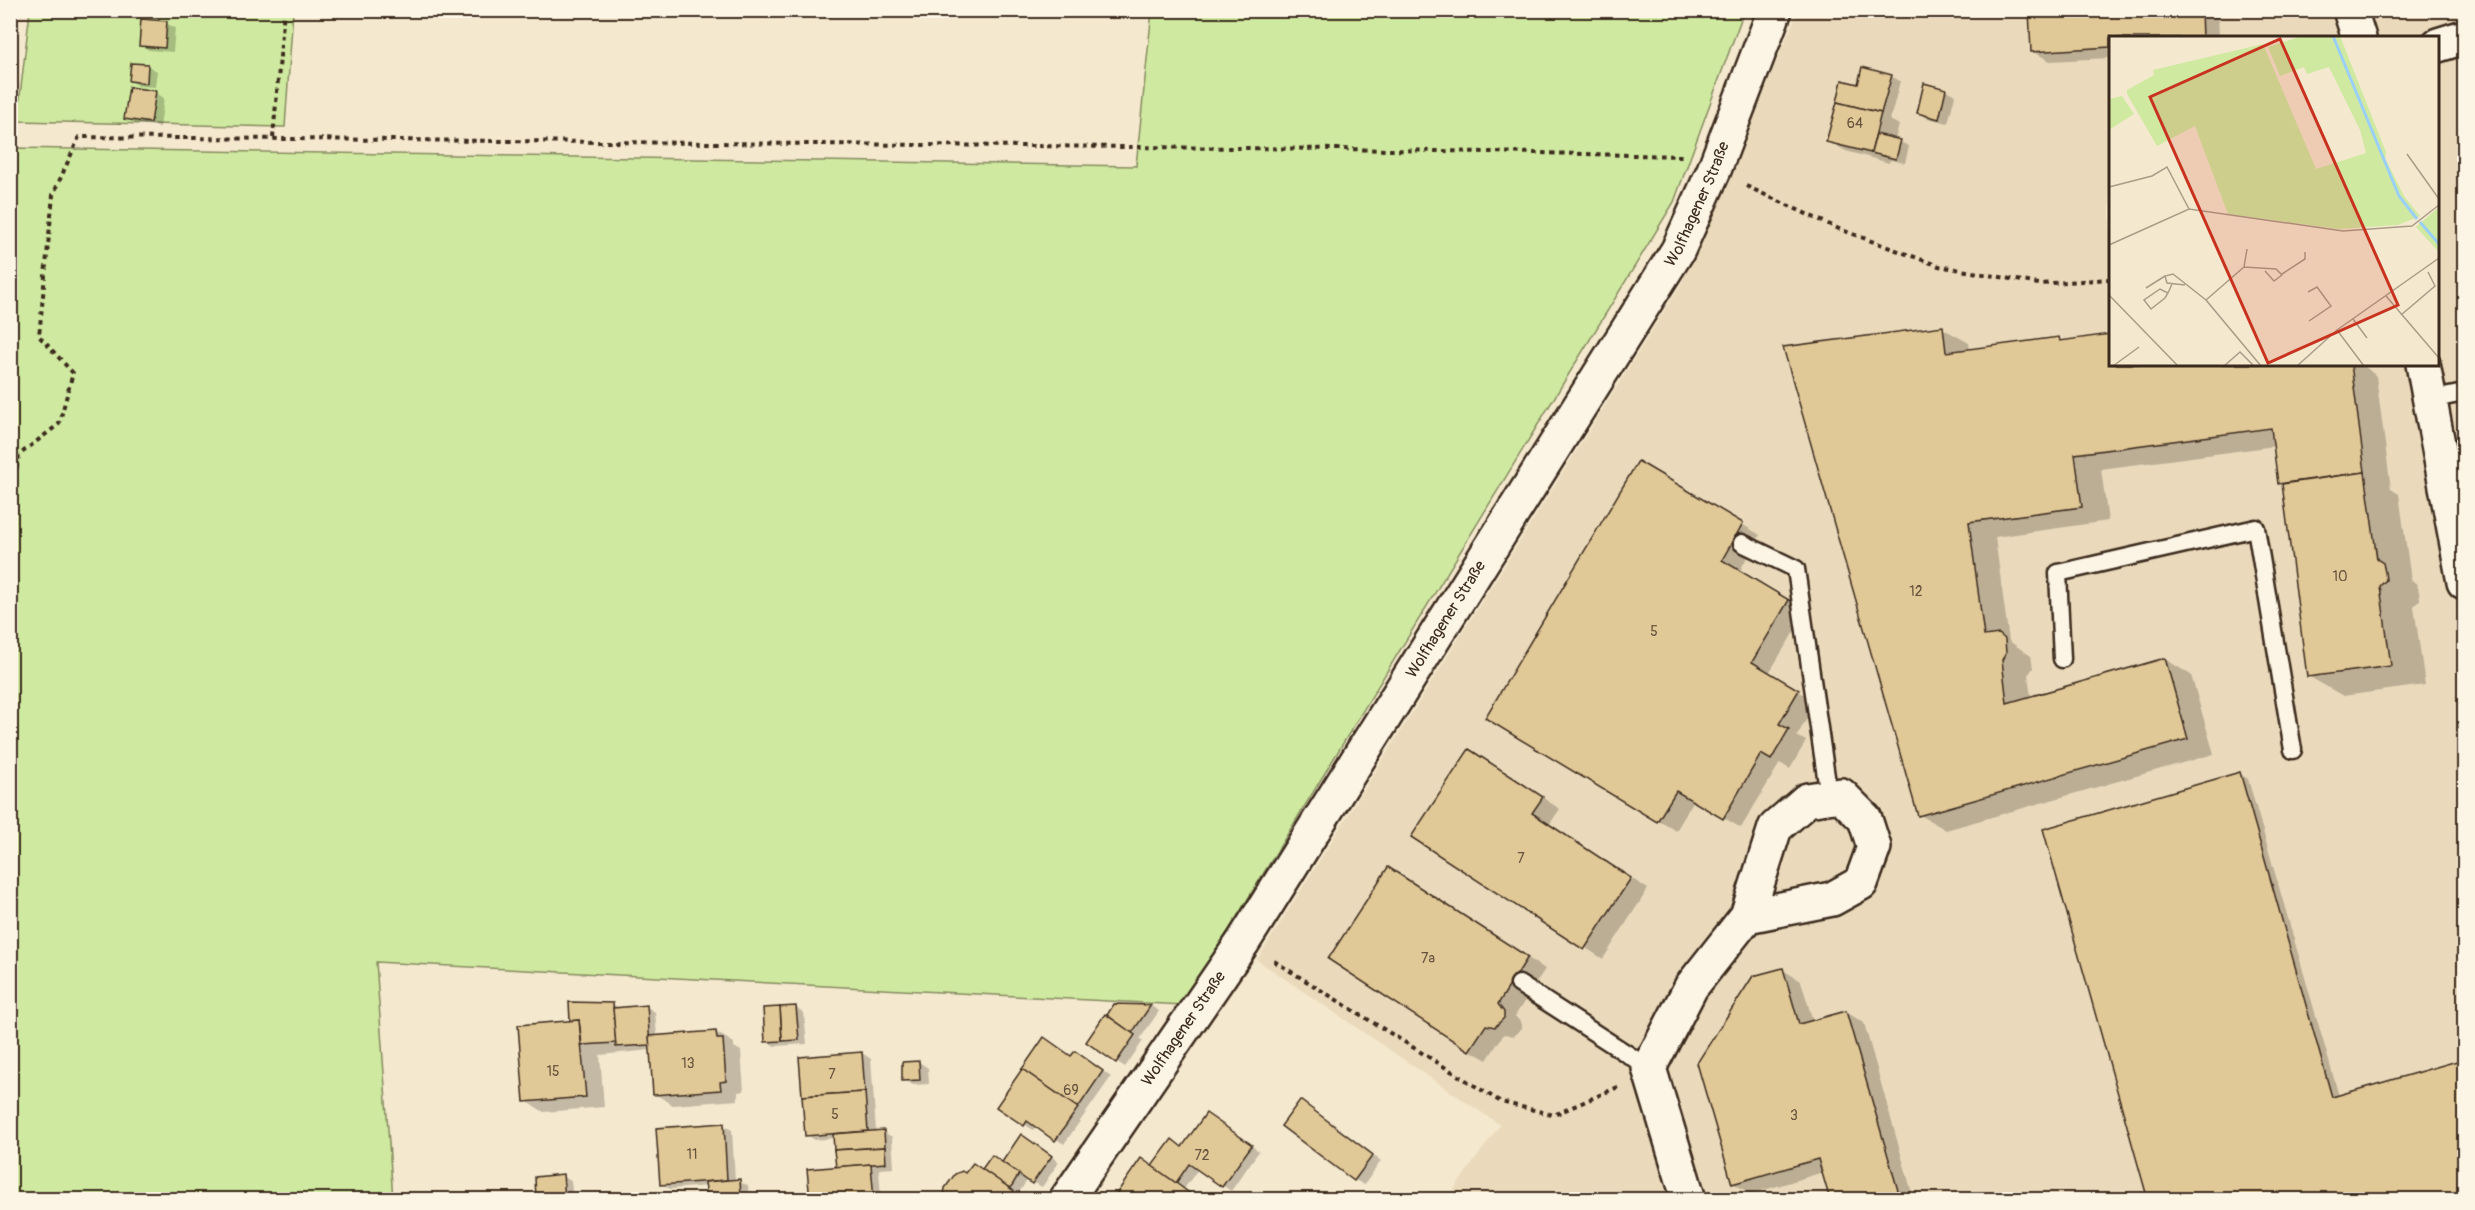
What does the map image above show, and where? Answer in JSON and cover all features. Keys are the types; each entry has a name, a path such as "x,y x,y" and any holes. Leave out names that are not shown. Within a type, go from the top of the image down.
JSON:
{"street":[{"name":"Wolfhagener Straße","path":"1066,1200 1243,942 1678,250 1714,170 1775,10"},
{"path":"2350,10 2358,36"},
{"path":"2439,45 2464,37"},
{"path":"2423,366 2463,569"},
{"path":"1689,1200 1649,1068 1691,987 1747,916 1775,828 1807,800 1842,795 1865,819 1874,847 1861,882 1832,899 1747,916"}],"lane":[{"path":"2429,400 2464,393"},
{"path":"2062,659 2058,573 2256,528 2293,750"},
{"path":"1742,543 1796,569 1829,797"},
{"path":"1519,984 1649,1068"}],"path":[{"path":"273,138 284,10"},
{"path":"10,504 19,455 59,424 73,373 39,336 53,195 79,137 1342,149 1670,155 1682,156 1714,170 1839,229 1939,266 2039,284 2109,279"},
{"path":"1243,942 1501,1102 1554,1115 1637,1079 1649,1068"}],"shaded area":[{"path":"1798,11 2464,11 2464,1199 1447,1199 1500,1125 1257,960 1681,284"}],"green space":[{"path":"30,11 293,11 285,127 17,121"},
{"path":"1152,11 1744,11 1674,202 1183,1005 376,962 393,1199 11,1200 11,148 1136,166"}],"building":[{"path":"2029,10 2201,10 2202,36 2109,36 2109,47 2031,52"},
{"path":"141,19 167,21 165,48 139,46"},
{"path":"131,63 148,64 147,83 129,81"},
{"path":"1862,67 1892,75 1881,113 1837,102 1842,80 1858,84"},
{"path":"1924,83 1946,89 1939,119 1917,113"},
{"path":"129,87 156,91 151,123 124,119"},
{"path":"1837,102 1881,113 1871,153 1826,142"},
{"path":"1876,134 1901,140 1896,159 1871,153"},
{"path":"1943,326 1946,352 2059,337 2060,341 2109,334 2109,366 2351,366 2365,472 2278,484 2271,428 2075,454 2082,507 1969,522 1984,636 1999,634 2005,639 2006,653 2002,660 2007,703 2165,658 2188,739 1918,816 1783,347"},
{"path":"1638,461 1743,523 1722,560 1789,600 1752,662 1799,690 1779,724 1789,729 1771,760 1761,754 1723,819 1676,791 1657,822 1485,718"},
{"path":"2365,472 2377,559 2383,563 2385,572 2386,580 2380,586 2391,666 2307,677 2282,484"},
{"path":"1469,749 1543,797 1532,813 1631,878 1584,950 1411,837"},
{"path":"2240,772 2332,1097 2464,1059 2464,1200 2148,1200 2043,829"},
{"path":"1388,867 1528,957 1498,1004 1504,1012 1504,1018 1495,1027 1486,1025 1469,1051 1328,959"},
{"path":"1783,968 1799,1024 1846,1011 1899,1194 1881,1200 1830,1200 1818,1159 1732,1184 1697,1063 1753,976"},
{"path":"569,1002 613,1003 616,1043 582,1045 579,1020 570,1021"},
{"path":"1114,1004 1151,1005 1132,1033 1107,1015"},
{"path":"647,1005 650,1045 616,1047 613,1008"},
{"path":"796,1006 799,1040 782,1041 780,1007"},
{"path":"780,1007 782,1041 765,1042 763,1008"},
{"path":"1105,1014 1135,1035 1116,1063 1086,1042"},
{"path":"579,1020 586,1097 524,1102 518,1025"},
{"path":"716,1031 717,1039 723,1039 726,1081 720,1082 721,1090 653,1095 649,1036"},
{"path":"1044,1037 1071,1056 1075,1051 1103,1071 1078,1108 1022,1069"},
{"path":"862,1052 865,1092 802,1096 799,1057"},
{"path":"919,1061 920,1080 902,1081 902,1062"},
{"path":"1022,1069 1078,1108 1055,1141 1027,1121 1024,1126 996,1107"},
{"path":"865,1092 868,1131 805,1136 802,1096"},
{"path":"1300,1100 1373,1155 1354,1181 1281,1126"},
{"path":"1206,1113 1252,1145 1222,1187 1189,1164 1176,1183 1152,1166 1172,1139 1182,1147"},
{"path":"724,1123 727,1180 660,1185 656,1128"},
{"path":"884,1130 885,1147 834,1150 833,1134"},
{"path":"1021,1134 1052,1156 1032,1184 1002,1162"},
{"path":"885,1147 886,1163 836,1167 834,1150"},
{"path":"992,1155 1019,1174 1010,1189 982,1169"},
{"path":"1141,1158 1176,1183 1199,1200 1112,1200"},
{"path":"973,1163 1014,1191 1008,1200 947,1200 944,1196 945,1188 955,1174 962,1171 965,1173"},
{"path":"871,1164 874,1200 810,1200 807,1169"},
{"path":"563,1174 565,1199 536,1200 535,1177"},
{"path":"740,1179 741,1196 707,1198 705,1182"}]}
